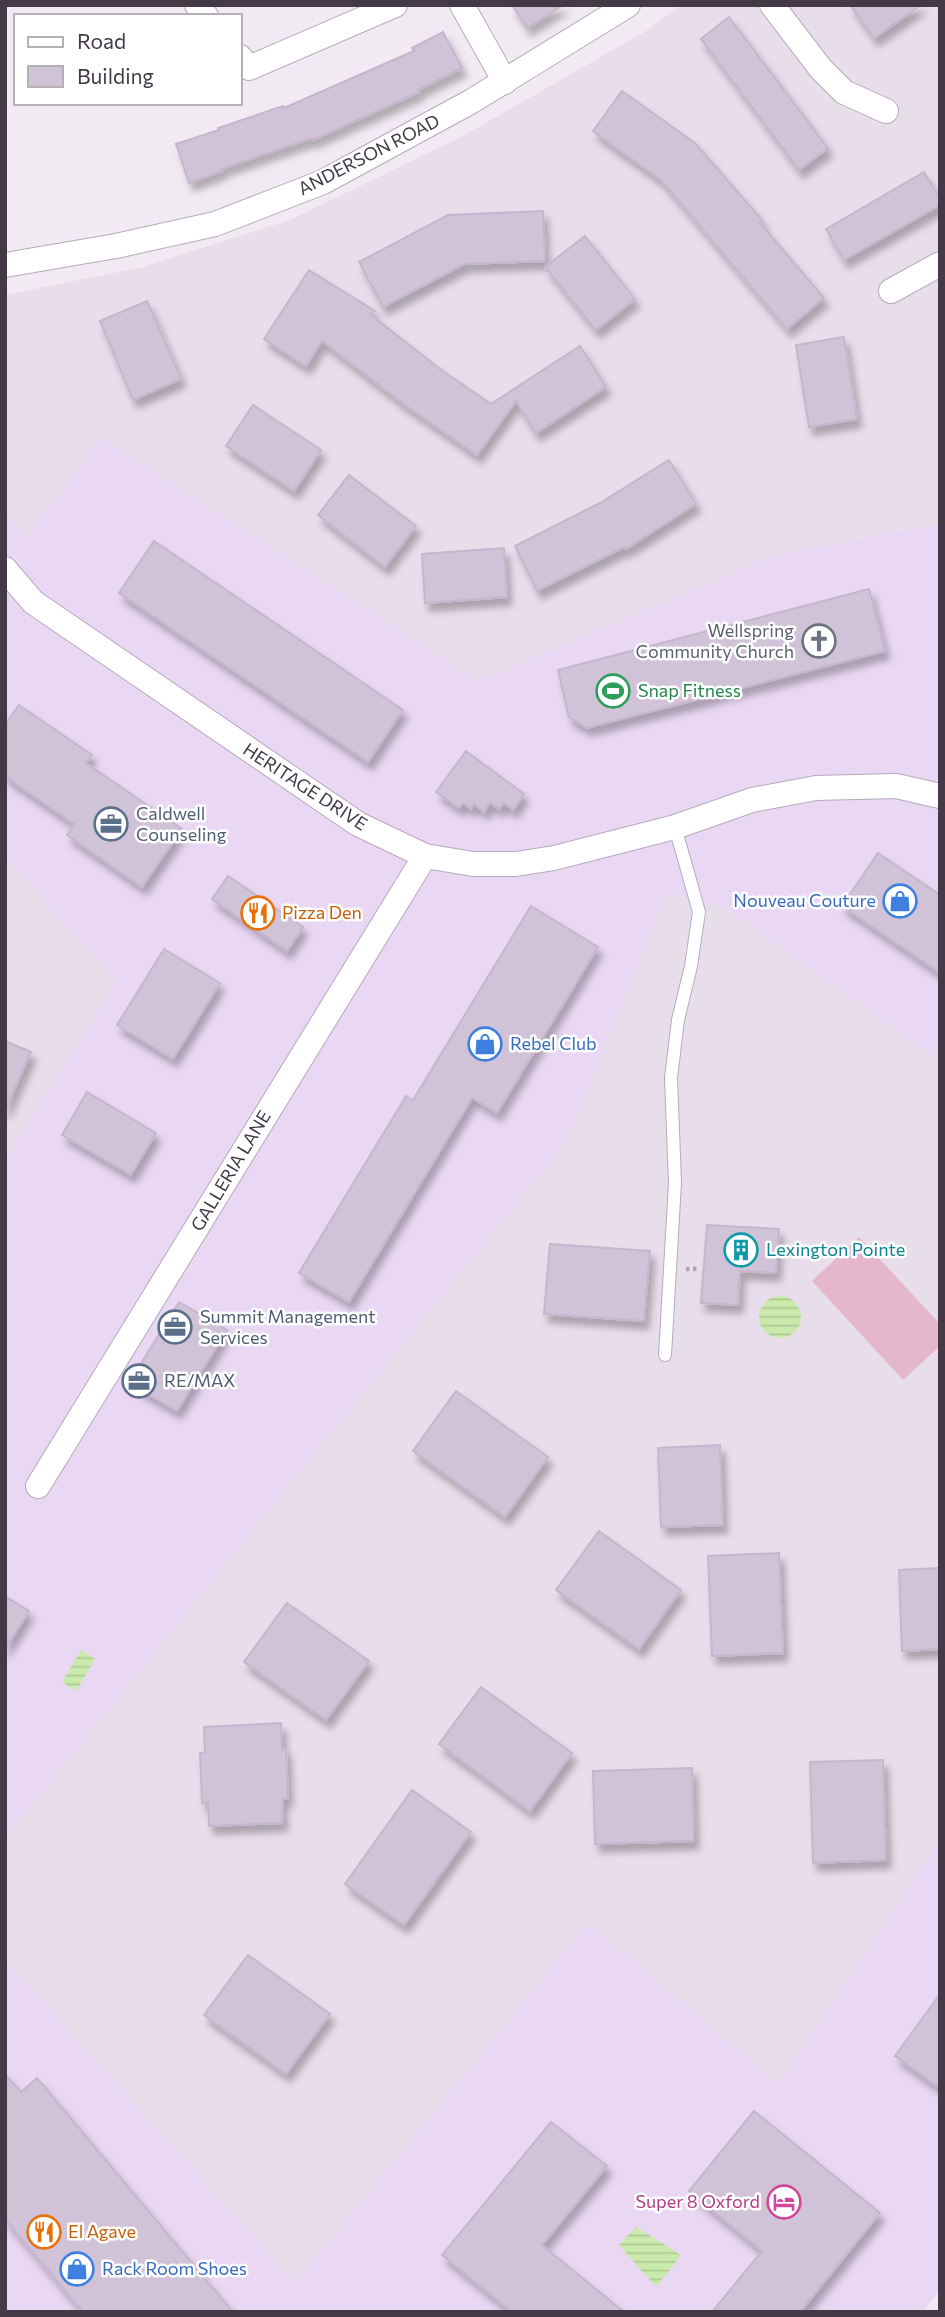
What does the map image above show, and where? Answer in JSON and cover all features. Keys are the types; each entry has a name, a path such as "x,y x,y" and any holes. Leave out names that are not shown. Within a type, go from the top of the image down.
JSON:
{"street":[{"path":"242,59 250,68 395,5"},
{"path":"462,5 505,82"},
{"name":"ANDERSON ROAD","path":"5,265 116,246 215,224 323,181 505,82 628,5"},
{"path":"772,5 821,69 844,92 886,111"},
{"path":"891,291 940,264"},
{"name":"HERITAGE DRIVE","path":"5,569 33,602 272,766 358,824 425,856 473,864 516,864 572,854 675,827 752,800 816,788 896,786 940,796"},
{"name":"GALLERIA LANE","path":"38,1486 425,856"}],"lane":[{"path":"665,1355 676,1183 671,1078 678,1020 691,966 699,912 675,827"}],"shaded area":[{"path":"681,5 940,5 940,527 935,524 773,556 479,681 102,438 27,536 5,508 5,295 143,267 290,220 463,136 646,31"},
{"path":"102,438 479,681 773,556 935,524 940,527 940,1061 724,907 667,893 567,1141 5,1838 5,1160 117,982 5,857 5,508 27,536"},
{"path":"5,857 117,982 5,1160"},
{"path":"667,893 724,907 940,1061 940,1840 779,2085 588,1922 296,2284 5,1959 5,1838 567,1141"},
{"path":"859,1237 940,1324 940,1346 903,1380 812,1281"},
{"path":"780,1296 795,1302 801,1317 795,1332 780,1338 765,1332 759,1317 765,1302"},
{"path":"81,1650 95,1659 76,1691 62,1682"},
{"path":"940,1840 940,2290 923,2312 5,2312 5,1959 296,2283 588,1922 779,2084"},
{"path":"636,2227 681,2255 656,2287 619,2245"}],"building":[{"path":"512,5 563,5 527,28"},
{"path":"850,5 921,5 874,38"},
{"path":"729,17 828,148 799,170 701,39"},
{"path":"443,32 462,68 418,90 419,92 313,140 312,138 221,169 222,171 189,183 176,144 283,106 284,108 414,51 412,48"},
{"path":"622,91 695,143 763,221 760,223 824,298 787,329 661,180 593,131"},
{"path":"924,172 940,199 940,205 844,260 826,229"},
{"path":"543,211 545,261 464,264 383,307 359,262 448,215"},
{"path":"585,236 635,299 596,330 545,267"},
{"path":"309,270 375,311 370,314 440,369 491,404 580,346 606,387 536,433 516,401 477,455 405,405 322,341 306,366 264,339"},
{"path":"147,301 181,379 133,400 100,321"},
{"path":"844,337 857,419 809,427 796,345"},
{"path":"253,405 321,450 294,491 226,446"},
{"path":"669,460 696,504 626,549 624,547 537,591 515,546 600,503"},
{"path":"349,475 416,526 385,567 318,515"},
{"path":"154,541 403,710 368,762 119,593"},
{"path":"504,548 507,597 425,603 422,554"},
{"path":"869,589 885,651 587,728 569,717 558,670"},
{"path":"19,705 92,755 86,763 182,829 142,887 67,835 74,824 5,776 5,725"},
{"path":"466,751 524,794 513,810 504,803 499,809 490,803 484,812 474,804 471,809 463,803 459,808 436,792"},
{"path":"878,853 940,895 940,973 842,906"},
{"name":"Pizza Den","path":"228,876 303,927 287,951 212,899"},
{"path":"531,906 598,947 497,1113 472,1098 349,1302 299,1273 406,1096 413,1100"},
{"path":"164,949 220,983 173,1059 117,1025"},
{"path":"5,1041 31,1052 5,1111"},
{"path":"87,1092 156,1133 131,1175 62,1135"},
{"name":"Lexington Pointe","path":"707,1225 779,1229 776,1273 740,1271 738,1305 701,1303"},
{"path":"550,1244 650,1251 644,1321 544,1314"},
{"path":"179,1302 227,1330 177,1411 129,1383"},
{"path":"456,1391 548,1457 505,1517 413,1451"},
{"path":"720,1445 723,1525 661,1527 658,1448"},
{"path":"599,1531 681,1590 639,1649 556,1590"},
{"path":"779,1553 783,1653 712,1656 708,1556"},
{"path":"940,1568 940,1649 902,1651 899,1570"},
{"path":"5,1596 29,1611 5,1649"},
{"path":"287,1603 369,1661 326,1720 244,1662"},
{"path":"481,1687 572,1753 530,1811 439,1744"},
{"path":"281,1723 282,1748 286,1748 288,1799 282,1799 283,1823 209,1826 208,1802 202,1803 200,1753 205,1752 204,1727"},
{"path":"883,1760 886,1860 813,1863 810,1762"},
{"path":"692,1768 694,1841 595,1844 593,1771"},
{"path":"412,1790 471,1832 404,1925 345,1884"},
{"path":"248,1955 330,2014 286,2074 204,2015"},
{"path":"940,1994 940,2088 895,2056"},
{"path":"5,2074 21,2092 37,2078 233,2312 83,2312 5,2219"},
{"name":"Super 8 Oxford","path":"754,2111 880,2213 800,2312 712,2312 762,2251 689,2191"},
{"name":"Super 8 Oxford","path":"551,2122 607,2166 542,2245 624,2312 512,2312 442,2255"}],"place":[{"name":"Wellspring Community Church","path":"819,641"},
{"name":"Snap Fitness","path":"613,691"},
{"name":"Caldwell Counseling","path":"111,824"},
{"name":"Nouveau Couture","path":"900,901"},
{"name":"Pizza Den","path":"258,913"},
{"name":"Rebel Club","path":"485,1044"},
{"name":"Lexington Pointe","path":"741,1250"},
{"name":"Summit Management Services","path":"175,1327"},
{"name":"RE/MAX","path":"139,1381"},
{"name":"Super 8 Oxford","path":"784,2202"},
{"name":"El Agave","path":"44,2232"},
{"name":"Rack Room Shoes","path":"77,2269"}]}
